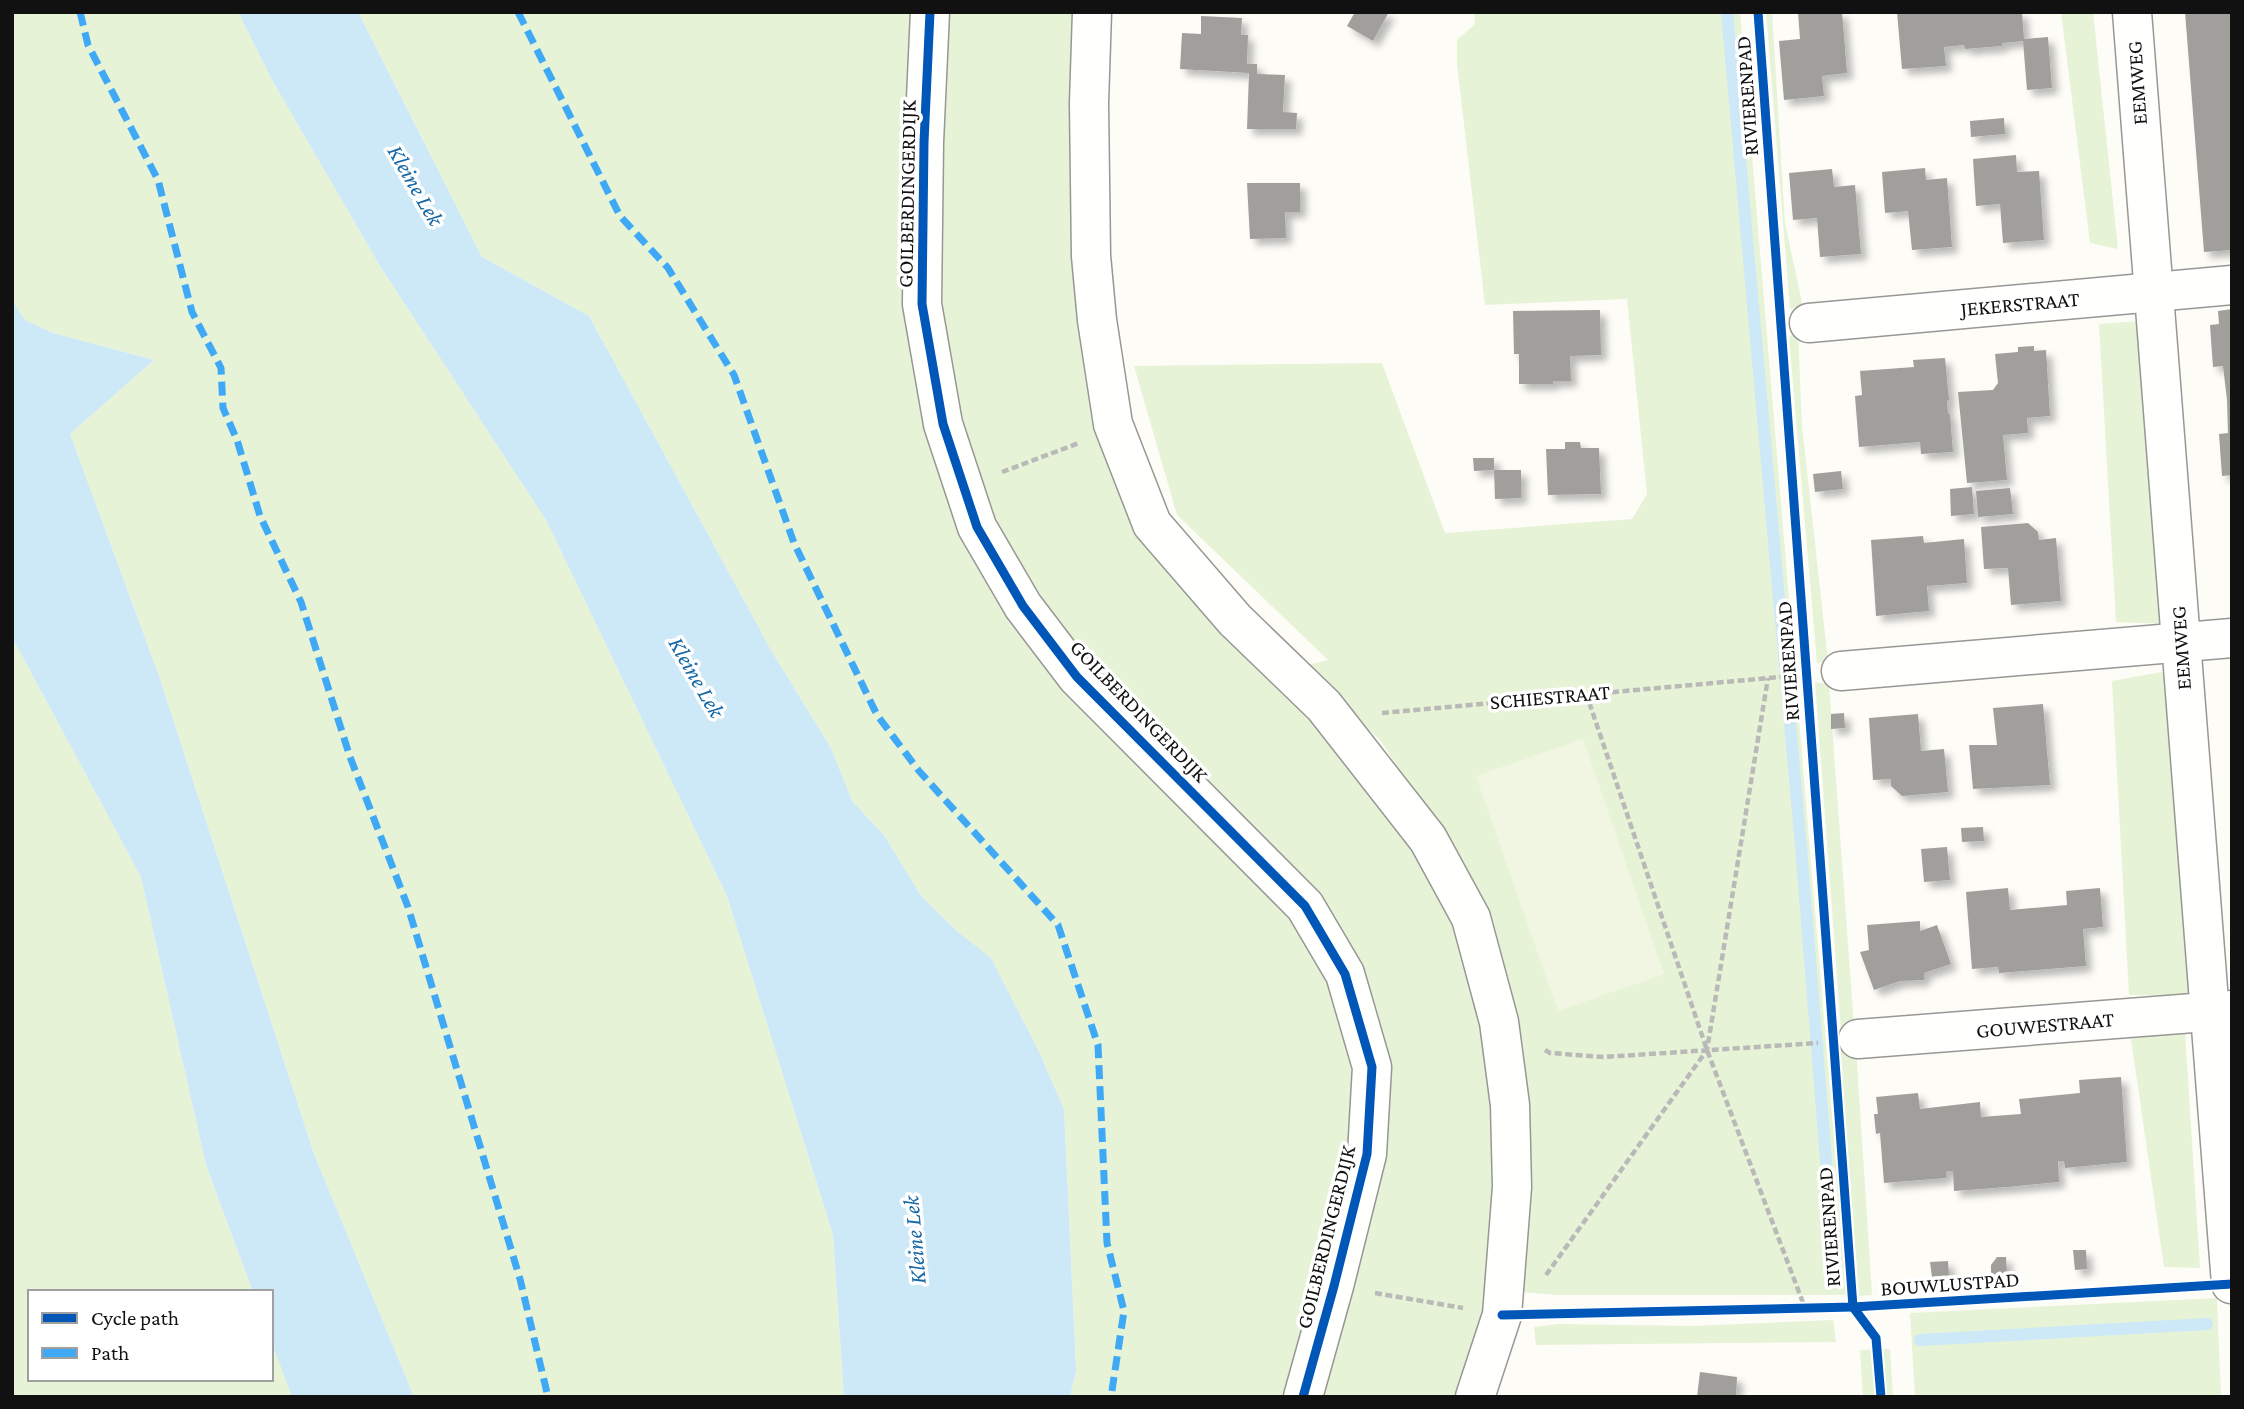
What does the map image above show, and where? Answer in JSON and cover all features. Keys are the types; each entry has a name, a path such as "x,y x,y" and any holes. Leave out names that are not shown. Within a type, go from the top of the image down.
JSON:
{"street":[{"name":"GOILBERDINGERDIJK","path":"930,12 924,142 922,304 943,424 977,527 1023,606 1077,677 1305,906 1345,974 1372,1068 1367,1154 1303,1397"},
{"path":"1092,12 1088,103 1091,256 1097,320 1113,424 1152,524 1236,620 1324,706 1428,839 1471,918 1500,1023 1510,1105 1512,1187 1502,1315 1475,1397"},
{"name":"EEMWEG","path":"2132,12 2181,642 2220,1011 2231,1284"},
{"name":"JEKERSTRAAT","path":"1809,323 2232,285"},
{"path":"1842,671 2232,638"},
{"name":"GOUWESTRAAT","path":"1858,1040 2220,1011"}],"path":[{"path":"1024,464 1070,447"},
{"path":"1586,694 1707,1051 1805,1308"},
{"path":"1500,1023 1550,1053 1604,1058 1812,1043"},
{"path":"1502,1315 1546,1275 1707,1051"},
{"path":"1408,1299 1448,1306"},
{"path":"1791,1309 1817,1308"}],"green space":[{"path":"12,12 238,12 272,80 380,266 546,520 727,896 833,1235 844,1397 414,1397 314,1154 159,676 70,434 154,360 53,333 25,320 12,300"},
{"path":"358,12 914,12 908,141 966,532 1291,911 1327,980 1352,1072 1352,1153 1290,1397 1070,1397 1076,1370 1064,1109 1040,1054 991,959 921,896 884,835 852,801 831,748 772,652 589,316 482,257"},
{"path":"948,12 1080,12 1080,267 1157,555 1199,609 1319,722 1376,793 1441,893 1474,976 1494,1074 1498,1194 1489,1304 1461,1397 1318,1397 1348,1288 1360,970 1088,665 1037,598 991,521 954,423 937,302"},
{"path":"1474,12 1740,12 1847,1295 1557,1295 1510,1291 1518,1128 1428,816 1381,741 1300,667 1328,660 1177,515 1134,366 1382,363 1445,533 1632,519 1647,494 1627,299 1485,305 1457,64 1457,40 1475,24"},
{"path":"1766,12 1772,12 1785,223 1803,307 1790,309"},
{"path":"2061,12 2093,12 2118,249 2090,243"},
{"path":"2141,321 2166,624 2116,622 2099,324"},
{"path":"1798,331 1802,426 1828,661 1817,663 1789,337"},
{"path":"12,637 141,877 206,1165 252,1290 28,1290 28,1381 273,1381 273,1346 292,1397 12,1397"},
{"path":"2172,670 2191,996 2129,995 2112,681"},
{"path":"1815,682 1829,684 1854,1026 1841,1030"},
{"path":"1583,739 1664,974 1558,1011 1476,776"},
{"path":"2185,1031 2200,1268 2164,1267 2131,1039"},
{"path":"1856,1047 1872,1295 1859,1296 1840,1049"},
{"path":"2217,1298 2221,1397 1915,1397 1910,1313"},
{"path":"1833,1320 1836,1342 1536,1345 1534,1327 1558,1324 1694,1326"},
{"path":"1890,1349 1893,1397 1863,1397 1860,1350"}],"water":[{"name":"Kleine Lek","path":"238,12 358,12 482,257 589,316 772,652 831,748 852,801 884,835 921,896 958,932 991,958 1040,1054 1064,1109 1076,1370 1070,1397 844,1397 833,1235 727,896 546,520 380,266 272,80"},
{"path":"12,300 25,320 53,333 154,360 70,434 159,676 314,1154 414,1397 292,1397 273,1346 273,1290 252,1290 206,1165 141,877 12,637"}],"building":[{"path":"1355,12 1389,12 1373,41 1347,26"},
{"path":"1798,12 1842,12 1847,73 1822,76 1824,96 1784,100 1779,41 1800,39"},
{"path":"1897,12 2022,12 2024,39 2048,37 2052,88 2027,90 2023,41 1965,49 1964,45 1944,47 1946,66 1902,69"},
{"path":"2185,12 2232,12 2232,250 2204,252"},
{"path":"1201,16 1242,18 1241,35 1248,35 1247,64 1257,64 1257,74 1285,75 1283,112 1297,113 1296,129 1247,129 1249,73 1180,69 1182,33 1201,34"},
{"path":"2004,118 2005,134 1971,137 1970,121"},
{"path":"2016,155 2017,172 2039,171 2044,240 2003,243 2000,204 1976,206 1973,159"},
{"path":"1925,168 1926,180 1947,178 1952,247 1912,250 1908,211 1885,213 1882,172"},
{"path":"1832,169 1834,187 1855,185 1861,254 1820,257 1817,218 1793,220 1789,173"},
{"path":"1247,183 1300,183 1300,212 1285,212 1286,238 1250,239"},
{"path":"2232,309 2232,475 2222,476 2219,434 2228,433 2227,400 2223,366 2213,367 2210,325 2219,324 2218,311"},
{"path":"1600,310 1601,355 1570,356 1571,381 1519,384 1519,354 1514,354 1513,311"},
{"path":"2034,346 2034,351 2046,350 2050,416 2027,418 2028,433 2003,435 2007,480 1967,483 1958,392 1993,390 1998,383 1995,354 2018,352 2018,347"},
{"path":"1945,358 1953,452 1921,454 1920,442 1859,447 1855,396 1862,395 1860,371 1914,367 1913,360"},
{"path":"1565,442 1580,442 1581,448 1599,448 1601,494 1548,495 1546,449 1565,449"},
{"path":"1473,458 1494,458 1494,470 1474,471"},
{"path":"1494,470 1521,470 1521,498 1495,499"},
{"path":"1841,471 1843,489 1815,492 1813,474"},
{"path":"1972,487 1974,514 1951,516 1950,489"},
{"path":"2010,488 2013,514 1978,517 1976,491"},
{"path":"2028,523 2038,532 2039,540 2056,538 2061,601 2011,605 2008,568 1984,569 1981,527"},
{"path":"1923,536 1924,543 1964,539 1967,583 1927,586 1929,611 1876,616 1871,540"},
{"path":"2043,704 2050,785 1973,789 1969,745 1997,745 1993,708"},
{"path":"1844,713 1845,728 1831,729 1831,714"},
{"path":"1918,714 1921,751 1944,749 1948,792 1902,796 1891,786 1891,779 1873,780 1869,718"},
{"path":"1983,827 1984,841 1962,842 1961,828"},
{"path":"1947,847 1950,880 1924,882 1921,849"},
{"path":"2008,888 2010,910 2067,905 2066,891 2100,888 2103,927 2083,929 2086,966 1999,973 1998,967 1972,969 1966,892"},
{"path":"1920,921 1920,931 1937,925 1951,964 1924,973 1924,980 1900,981 1874,990 1860,952 1869,950 1867,925"},
{"path":"2121,1077 2127,1162 2065,1168 2064,1161 2058,1161 2059,1182 2007,1187 1954,1191 1953,1171 1946,1171 1946,1178 1884,1183 1880,1133 1876,1134 1874,1114 1878,1114 1876,1097 1918,1093 1920,1109 1980,1102 1981,1117 2021,1114 2019,1099 2080,1093 2079,1080"},
{"path":"2073,1250 2086,1250 2087,1269 2075,1270"},
{"path":"1997,1257 2006,1257 2007,1275 1991,1275 1991,1265"},
{"path":"1948,1261 1949,1275 1932,1277 1930,1262"},
{"path":"1700,1372 1737,1377 1736,1397 1697,1397"}],"waterway":[{"path":"1727,12 1801,847 1835,1273"},
{"path":"1920,1340 2207,1324"}],"marked path":[{"path":"80,12 88,45 158,180 192,312 221,368 223,408 237,440 260,516 301,602 350,757 408,907 520,1279 548,1397"},
{"path":"518,12 620,216 668,268 734,375 794,543 877,715 919,771 1058,925 1098,1045 1107,1243 1124,1311 1111,1397"}],"cycle path":[{"path":"930,12 924,142 922,304 943,424 977,527 1023,606 1077,677 1305,906 1345,974 1372,1067 1367,1154 1303,1397"},
{"name":"RIVIERENPAD","path":"1758,12 1853,1307 1876,1338 1881,1397"},
{"name":"BOUWLUSTPAD","path":"1502,1315 1853,1307 2232,1284"}]}
